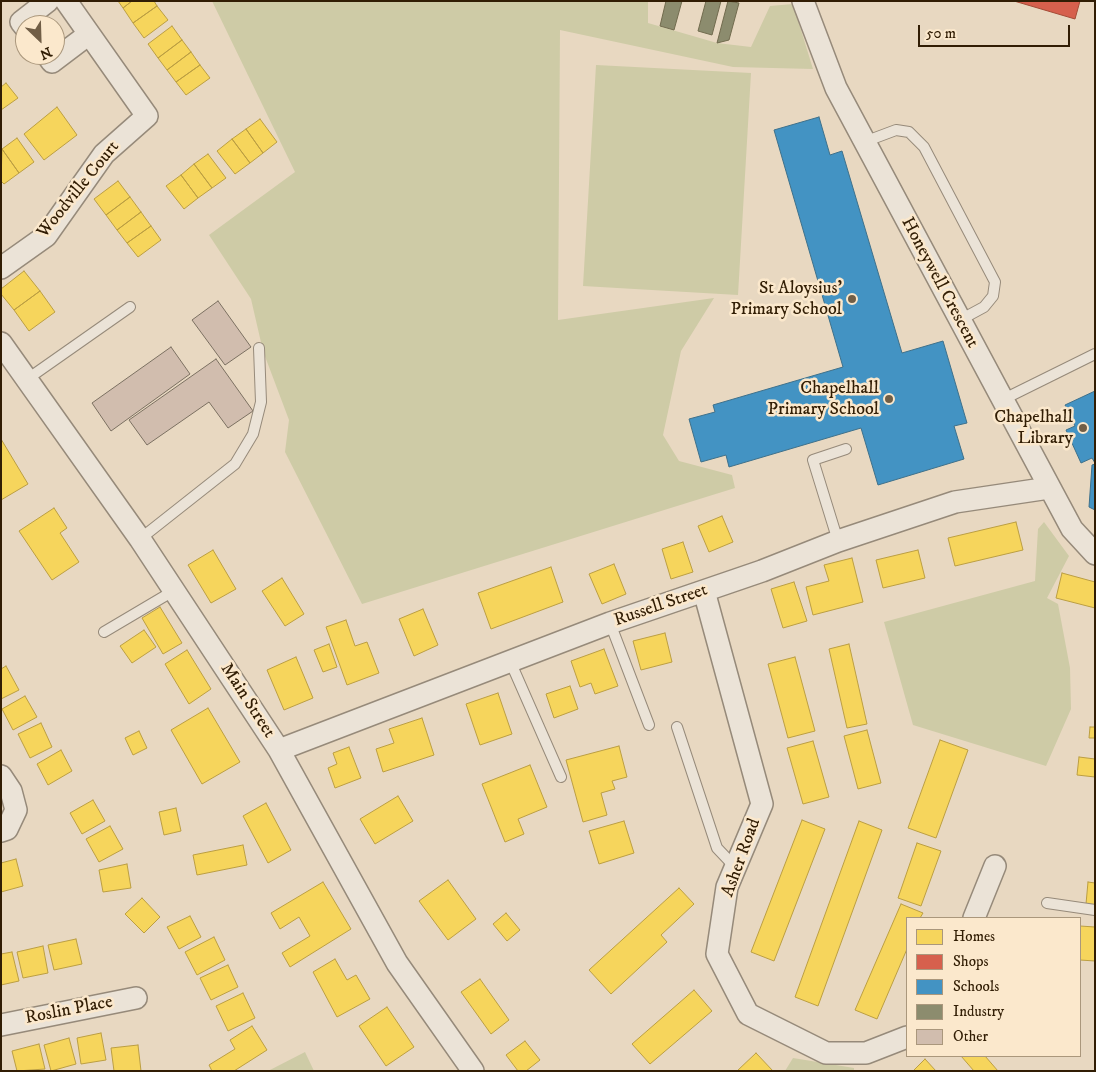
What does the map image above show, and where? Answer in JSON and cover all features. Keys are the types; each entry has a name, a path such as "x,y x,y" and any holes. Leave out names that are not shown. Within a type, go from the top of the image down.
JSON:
{"street":[{"path":"30,15 48,1"},
{"name":"Woodville Court","path":"1,268 46,236 104,154 147,116 66,1"},
{"name":"Honeywell Crescent","path":"803,1 836,88 864,142 1049,488 1072,529 1095,554"},
{"path":"65,52 90,34"},
{"name":"Main Street","path":"1,343 140,540 279,750 397,963 473,1071"},
{"name":"Russell Street","path":"279,750 610,623 762,571 838,541 955,502 1049,488"},
{"name":"Asher Road","path":"704,591 762,804 727,887 717,954 748,1014 826,1053 866,1053 906,1037"},
{"path":"1,776 11,791 16,810 7,829 1,831"},
{"path":"974,917 995,866"},
{"name":"Roslin Place","path":"1,1025 136,998"}],"lane":[{"path":"864,142 896,130 909,132 924,147 995,282 993,296 984,307 960,320"},
{"path":"26,380 130,307"},
{"path":"140,540 236,464 253,434 261,402 259,348"},
{"path":"1002,400 1095,354"},
{"path":"838,541 813,460 846,449"},
{"path":"104,632 174,590"},
{"path":"610,623 649,725"},
{"path":"510,662 561,777"},
{"path":"677,727 717,848 736,867"},
{"path":"1047,903 1095,910"}],"shaded area":[{"path":"212,1 648,1 648,23 717,43 751,47 770,6 793,4 813,69 733,67 560,30 558,320 714,298 681,351 663,435 679,461 732,475 735,488 362,604 285,452 289,420 263,351 251,299 209,235 295,172"},
{"path":"596,65 751,73 738,295 583,286"},
{"path":"1044,522 1069,556 1047,598 1058,604 1070,668 1071,709 1046,766 913,725 884,622 1035,581 1038,529"},
{"path":"305,1052 314,1071 268,1071"},
{"path":"793,1058 854,1068 854,1071 785,1071"}],"building: Homes":[{"path":"118,1 132,1 123,8"},
{"path":"132,1 154,1 157,6 133,23 123,8"},
{"path":"157,6 168,20 144,38 133,23"},
{"path":"172,26 182,40 158,58 148,44"},
{"path":"182,40 191,52 167,70 158,58"},
{"path":"191,52 200,65 176,82 167,70"},
{"path":"200,65 210,78 186,95 176,82"},
{"path":"6,83 18,98 1,110 1,87"},
{"path":"57,107 77,135 44,160 24,134"},
{"path":"260,119 277,142 263,153 246,129"},
{"path":"246,129 263,153 250,163 232,139"},
{"path":"17,138 34,162 19,173 2,149"},
{"path":"232,139 250,163 235,174 217,151"},
{"path":"2,149 19,173 4,184 1,181"},
{"path":"208,154 226,178 212,188 194,164"},
{"path":"194,164 212,188 198,198 181,175"},
{"path":"181,175 198,198 184,209 166,186"},
{"path":"118,181 130,197 106,215 94,199"},
{"path":"130,197 141,212 117,230 106,215"},
{"path":"141,212 151,226 127,243 117,230"},
{"path":"151,226 161,240 138,257 127,243"},
{"path":"24,271 40,291 14,310 1,294 1,289"},
{"path":"40,291 55,312 29,331 14,310"},
{"path":"1,439 28,484 1,500"},
{"path":"54,508 67,528 60,533 79,562 52,580 19,531"},
{"path":"722,516 733,542 709,552 698,526"},
{"path":"1016,522 1023,550 955,566 948,538"},
{"path":"683,542 693,572 671,579 662,549"},
{"path":"213,550 236,589 211,603 188,565"},
{"path":"918,550 925,578 883,588 876,560"},
{"path":"852,558 863,602 813,615 806,587 829,581 824,565"},
{"path":"614,564 626,594 602,604 589,574"},
{"path":"551,567 563,602 491,629 478,593"},
{"path":"1062,573 1095,582 1095,608 1056,598"},
{"path":"282,578 304,614 285,626 262,591"},
{"path":"794,582 807,621 783,628 771,589"},
{"path":"160,607 182,643 163,654 142,618"},
{"path":"423,609 438,645 414,656 399,619"},
{"path":"346,620 355,646 367,642 379,673 347,685 326,627"},
{"path":"144,630 156,647 132,663 120,646"},
{"path":"665,633 672,662 641,670 633,641"},
{"path":"329,644 337,667 323,672 314,650"},
{"path":"849,644 867,724 847,728 829,649"},
{"path":"604,649 618,686 595,694 591,683 580,687 571,661"},
{"path":"187,650 211,689 189,704 165,664"},
{"path":"296,657 313,698 284,710 267,670"},
{"path":"795,657 815,731 788,738 768,664"},
{"path":"6,666 19,690 1,699 1,669"},
{"path":"570,686 578,709 554,718 546,694"},
{"path":"498,693 512,734 480,745 466,704"},
{"path":"25,696 37,717 13,730 2,709"},
{"path":"208,708 240,762 202,784 171,730"},
{"path":"422,718 434,755 383,772 376,749 394,743 389,729"},
{"path":"41,723 52,747 30,758 18,734"},
{"path":"1090,727 1095,727 1095,738 1089,738"},
{"path":"867,730 881,783 858,789 844,736"},
{"path":"139,731 147,748 133,755 125,738"},
{"path":"940,740 968,750 936,838 908,828"},
{"path":"813,741 829,797 803,804 787,748"},
{"path":"619,746 627,777 612,781 615,789 601,793 607,815 583,822 566,760"},
{"path":"349,747 361,778 335,788 328,768 337,764 333,753"},
{"path":"61,750 72,771 48,785 37,764"},
{"path":"1079,757 1095,759 1095,777 1077,775"},
{"path":"530,765 547,807 518,819 524,834 505,842 482,784"},
{"path":"398,796 413,821 375,844 360,819"},
{"path":"93,800 105,821 82,834 70,813"},
{"path":"266,803 291,850 268,863 243,816"},
{"path":"176,808 181,831 164,835 159,812"},
{"path":"802,820 825,829 774,961 751,952"},
{"path":"624,821 634,853 599,864 589,831"},
{"path":"859,821 882,830 818,1006 795,997"},
{"path":"110,826 123,849 99,862 86,839"},
{"path":"917,843 941,851 921,906 898,898"},
{"path":"243,845 247,865 197,875 193,855"},
{"path":"16,859 23,886 1,892 1,863"},
{"path":"127,864 131,888 103,892 99,870"},
{"path":"448,880 476,919 448,940 419,901"},
{"path":"323,882 351,929 290,967 282,953 310,936 299,917 280,929 271,913"},
{"path":"1088,882 1095,883 1095,905 1086,904"},
{"path":"679,888 694,904 661,935 667,942 611,994 589,970"},
{"path":"142,898 160,917 144,933 125,914"},
{"path":"901,904 923,913 921,917 906,917 906,951 877,1019 855,1010"},
{"path":"506,913 520,930 507,941 493,924"},
{"path":"190,916 201,937 179,949 167,927"},
{"path":"1081,926 1095,927 1095,961 1081,960"},
{"path":"214,937 225,960 197,975 185,952"},
{"path":"76,939 82,964 54,970 48,945"},
{"path":"43,946 48,973 23,978 17,952"},
{"path":"12,952 19,981 1,985 1,954"},
{"path":"335,959 347,980 356,975 370,999 337,1017 313,972"},
{"path":"228,965 238,987 211,1000 200,978"},
{"path":"480,979 509,1020 491,1034 461,992"},
{"path":"694,990 712,1011 650,1064 632,1044"},
{"path":"243,993 255,1018 228,1031 216,1006"},
{"path":"387,1007 414,1047 386,1066 359,1026"},
{"path":"252,1026 267,1050 234,1071 212,1071 209,1065 235,1049 230,1040"},
{"path":"101,1033 106,1060 81,1064 77,1038"},
{"path":"69,1038 76,1064 51,1071 44,1045"},
{"path":"525,1041 540,1060 526,1071 518,1071 506,1055"},
{"path":"39,1044 45,1069 17,1071 12,1051"},
{"path":"138,1045 141,1071 114,1071 111,1048"},
{"path":"756,1053 773,1071 737,1071"},
{"path":"962,1057 986,1057 998,1071 974,1071"},
{"path":"925,1059 936,1071 913,1071"}],"building: Shops":[{"path":"1014,1 1080,1 1075,19"}],"building: Schools":[{"path":"819,117 830,155 842,151 902,353 943,341 967,423 954,426 964,459 878,485 861,428 729,467 726,455 701,462 689,419 715,412 713,405 843,367 774,130"},
{"name":"Chapelhall Library","path":"1095,391 1095,463 1092,458 1081,463 1066,430 1075,426 1065,405"},
{"name":"Chapelhall Library","path":"1095,464 1095,510 1089,507 1092,465"}],"building: Industry":[{"path":"666,1 682,1 674,30 660,26"},
{"path":"706,1 721,1 712,35 698,31"},
{"path":"728,1 739,3 729,40 717,43"}],"building: Other":[{"path":"218,301 251,347 225,365 192,320"},
{"path":"171,347 190,374 111,431 92,403"},
{"path":"216,359 253,411 228,428 209,402 147,445 129,420"}],"place":[{"name":"St Aloysius' Primary School","path":"852,299"},
{"name":"Chapelhall Primary School","path":"889,399"},
{"name":"Chapelhall Library","path":"1083,428"}]}
